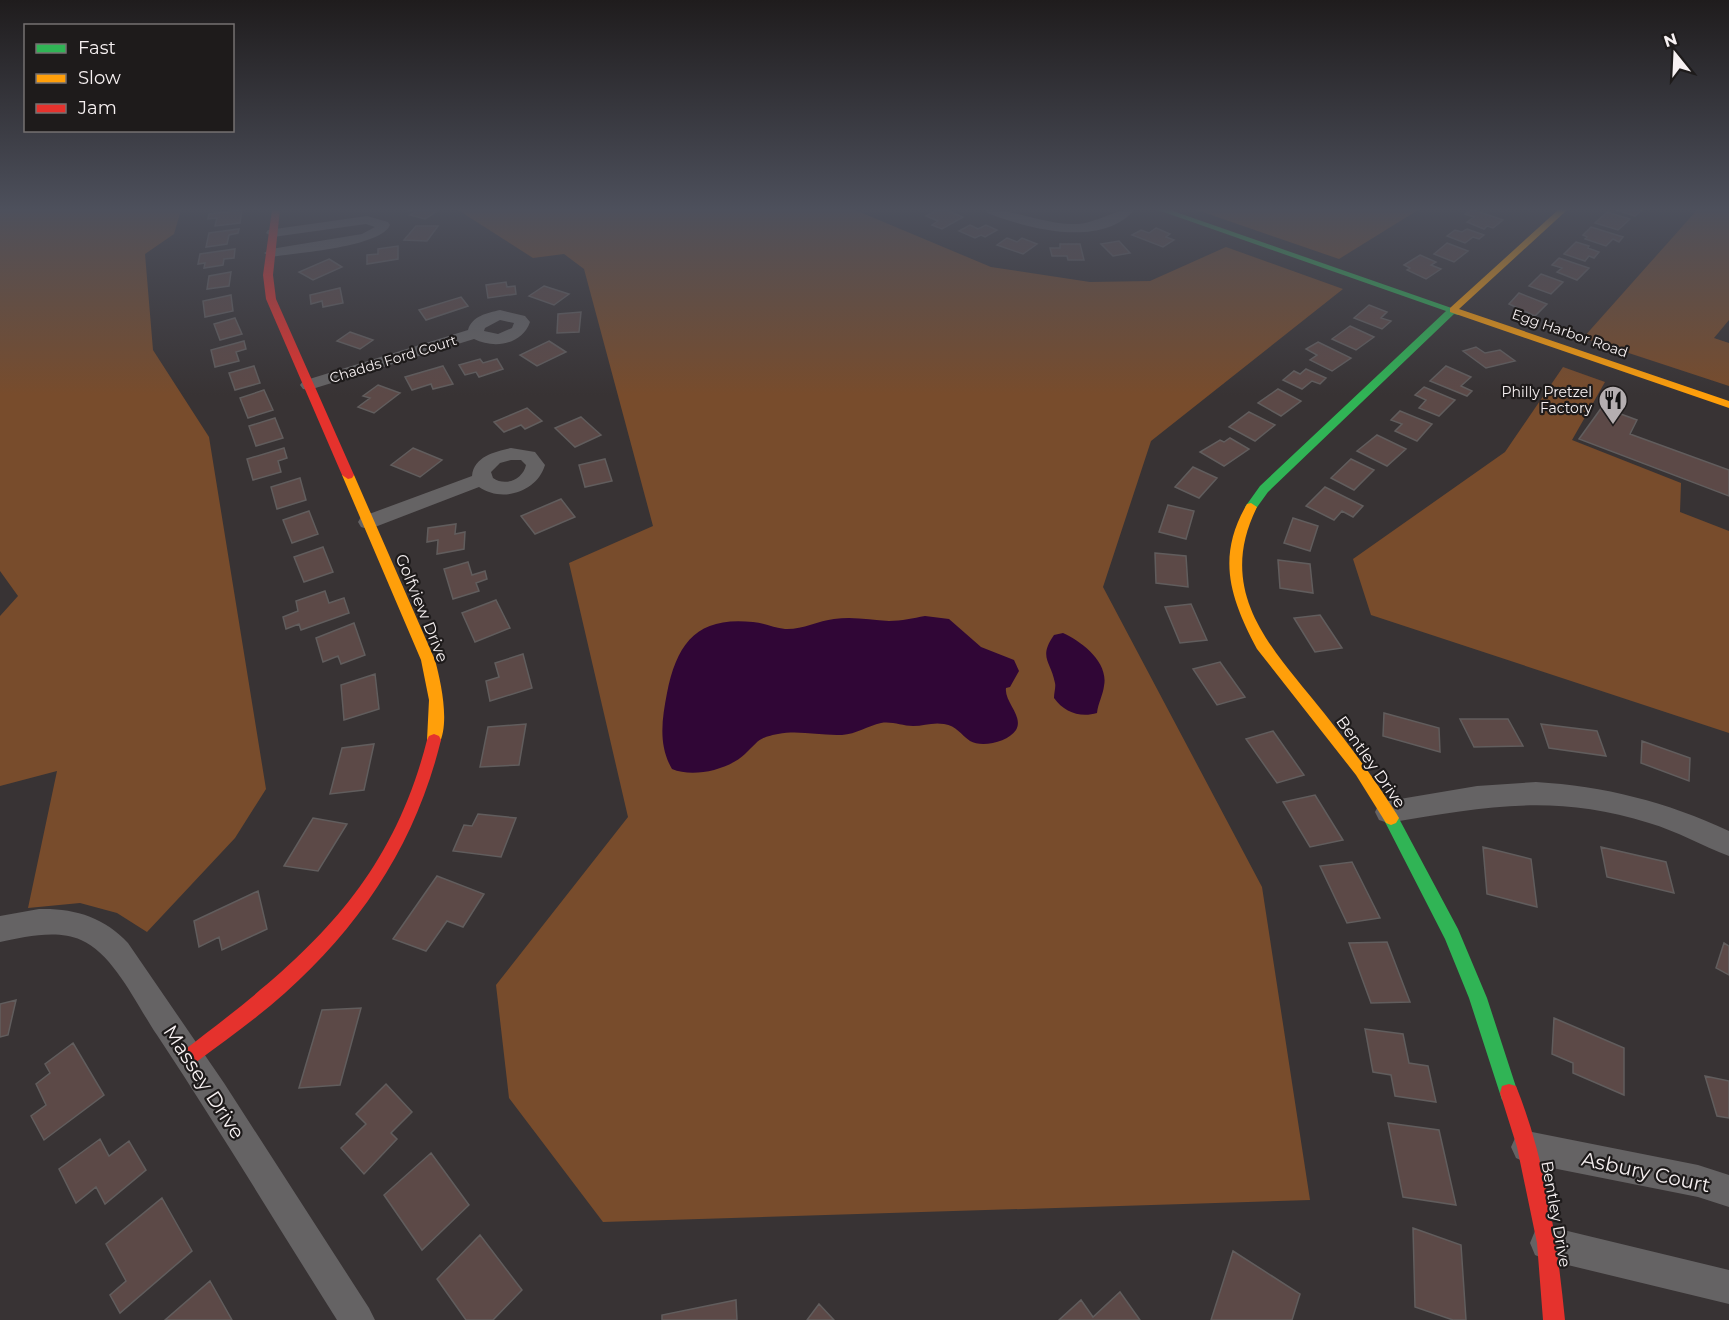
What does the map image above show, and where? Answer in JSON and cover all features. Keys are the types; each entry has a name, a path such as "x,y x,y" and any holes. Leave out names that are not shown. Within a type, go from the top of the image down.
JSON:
{"street":[{"name":"Golfview Drive","path":"189,1057 292,975 337,927 381,871 398,843 426,772 436,715 435,689 430,666 271,299 268,272"},
{"name":"Egg Harbor Road","path":"1342,272 1729,405"},
{"name":"Bentley Drive","path":"1496,272 1264,489 1241,521 1235,537 1234,580 1251,627 1262,645 1361,771 1388,813 1456,945 1478,998 1527,1148 1547,1243 1554,1320"},
{"name":"Chadds Ford Court","path":"309,385 476,333"},
{"path":"368,522 482,480"},
{"path":"1388,813 1505,794 1564,795 1597,799 1637,808 1701,830 1729,844"},
{"name":"Massey Drive","path":"0,929 40,922 65,922 85,927 102,937 118,952 189,1057 357,1320"},
{"name":"Asbury Court","path":"1527,1148 1698,1181 1729,1191"},
{"path":"1547,1243 1729,1287"}],"shaded area":[{"path":"0,272 146,272 153,350 209,437 266,789 235,838 147,932 117,913 80,903 28,908 57,771 0,786 0,616 18,596 0,571"},
{"path":"585,272 1021,272 1090,282 1150,281 1171,272 1295,272 1343,289 1151,441 1103,587 1262,887 1310,1200 603,1222 509,1098 496,985 628,817 569,563 653,526"},
{"path":"1642,272 1729,272 1729,320 1714,338 1729,343 1729,386 1583,338"},
{"path":"1563,367 1605,382 1572,440 1681,483 1680,512 1729,531 1729,733 1371,615 1353,559 1505,452"},
{"path":"925,616 949,619 981,647 1014,660 1019,671 1010,687 1006,688 1006,693 1016,714 1018,725 1007,738 995,743 981,744 970,741 955,728 944,724 913,726 885,723 842,735 786,733 771,735 759,741 738,760 720,768 690,773 672,769 663,741 663,722 671,675 684,647 704,628 734,621 791,629 841,618 889,621"},
{"path":"1063,633 1085,647 1102,669 1104,686 1097,713 1085,715 1073,713 1054,698 1055,685 1046,654 1054,635"}],"building":[{"path":"231,272 229,286 207,289 209,276"},
{"path":"300,272 332,272 313,280"},
{"path":"1410,272 1437,272 1426,279"},
{"path":"1558,272 1585,272 1577,280"},
{"path":"1541,274 1563,282 1551,294 1529,286"},
{"path":"506,282 507,287 515,286 516,294 488,298 486,285"},
{"path":"544,286 569,294 554,305 529,296"},
{"path":"340,288 343,303 323,307 322,301 311,304 310,295"},
{"path":"1519,293 1547,304 1535,316 1509,304"},
{"path":"231,295 233,311 205,317 203,301"},
{"path":"461,297 468,306 426,320 419,310"},
{"path":"1369,305 1387,312 1381,318 1391,321 1382,329 1354,318"},
{"path":"581,312 579,332 557,333 558,314"},
{"path":"235,318 242,334 220,340 214,324"},
{"path":"1350,326 1374,337 1356,350 1332,339"},
{"path":"350,332 373,340 360,349 337,341"},
{"path":"244,341 246,349 236,352 239,361 215,367 211,350"},
{"path":"549,341 566,352 537,366 520,355"},
{"path":"1318,342 1351,358 1332,371 1310,360 1317,355 1306,349"},
{"path":"1476,347 1485,353 1500,350 1515,361 1486,368 1463,351"},
{"path":"480,359 483,363 497,359 503,369 479,377 476,372 465,375 459,365"},
{"path":"254,366 260,383 235,390 229,373"},
{"path":"443,366 453,384 433,389 431,384 412,390 405,377"},
{"path":"1446,366 1471,377 1461,386 1472,391 1467,396 1430,381"},
{"path":"1306,369 1326,378 1320,384 1312,381 1302,389 1283,380 1294,371 1300,374"},
{"path":"378,385 400,393 374,413 358,407 370,398 363,396"},
{"path":"1424,387 1455,400 1439,416 1419,408 1426,400 1415,395"},
{"path":"1278,389 1301,401 1281,416 1258,403"},
{"path":"264,390 273,410 248,418 240,398"},
{"path":"1602,407 1637,420 1630,434 1729,470 1729,496 1579,439"},
{"path":"527,408 542,421 525,429 521,425 504,432 494,422"},
{"path":"1400,411 1432,424 1417,441 1395,431 1402,424 1391,420"},
{"path":"1249,412 1275,425 1255,441 1229,427"},
{"path":"581,417 601,435 575,447 555,428"},
{"path":"275,418 283,438 256,446 249,426"},
{"path":"1377,435 1406,449 1387,466 1357,451"},
{"path":"1230,438 1249,449 1224,466 1200,452 1220,440 1224,442"},
{"path":"284,448 287,458 278,461 281,472 253,480 247,459"},
{"path":"413,448 442,460 420,477 391,465"},
{"path":"605,459 612,481 585,487 579,465"},
{"path":"1351,459 1374,470 1354,490 1331,478"},
{"path":"1193,467 1217,478 1199,498 1175,487"},
{"path":"300,478 306,500 277,509 271,487"},
{"path":"1325,487 1363,506 1353,517 1342,511 1334,520 1306,506"},
{"path":"561,499 575,517 535,534 521,516"},
{"path":"1168,505 1194,511 1186,539 1159,532"},
{"path":"309,511 318,534 292,543 283,520"},
{"path":"1293,518 1318,526 1310,551 1284,543"},
{"path":"456,524 455,534 465,532 464,549 437,554 438,540 427,542 428,528"},
{"path":"323,547 333,572 304,582 294,557"},
{"path":"1155,553 1186,556 1188,587 1156,583"},
{"path":"1278,560 1310,564 1313,593 1280,588"},
{"path":"468,562 472,575 485,571 487,579 476,583 479,591 453,599 444,569"},
{"path":"325,591 329,603 344,598 349,613 301,630 299,624 286,629 283,617 298,611 296,601"},
{"path":"496,600 510,628 475,642 462,613"},
{"path":"1191,604 1207,640 1180,643 1165,607"},
{"path":"1320,615 1342,648 1315,652 1294,618"},
{"path":"354,623 365,655 341,664 338,656 323,662 316,638"},
{"path":"523,654 532,688 490,701 486,681 499,677 495,663"},
{"path":"1220,662 1245,697 1217,705 1193,669"},
{"path":"375,674 379,709 344,720 341,685"},
{"path":"1384,713 1439,728 1440,752 1383,736"},
{"path":"1460,719 1508,719 1523,746 1474,747"},
{"path":"526,724 519,765 480,767 488,727"},
{"path":"1541,724 1597,731 1606,756 1549,748"},
{"path":"1273,731 1304,775 1277,783 1246,739"},
{"path":"1642,741 1690,758 1689,781 1641,763"},
{"path":"374,744 364,790 330,794 342,748"},
{"path":"1315,795 1343,840 1310,847 1283,802"},
{"path":"478,814 516,818 501,857 453,851 464,825 472,826"},
{"path":"313,818 347,824 318,871 284,866"},
{"path":"1483,847 1531,859 1537,907 1487,894"},
{"path":"1601,847 1666,862 1674,893 1607,877"},
{"path":"1352,862 1380,918 1347,923 1320,866"},
{"path":"437,876 484,894 463,927 447,921 426,951 393,939"},
{"path":"258,891 267,929 222,950 219,937 199,947 194,921"},
{"path":"1387,942 1410,1002 1371,1003 1349,943"},
{"path":"1724,943 1729,946 1729,975 1716,968"},
{"path":"16,1000 8,1035 0,1037 0,1004"},
{"path":"361,1008 340,1085 299,1088 322,1010"},
{"path":"1554,1018 1624,1048 1624,1095 1573,1073 1573,1063 1552,1054"},
{"path":"1365,1029 1403,1034 1409,1063 1428,1066 1436,1102 1395,1096 1391,1075 1373,1072"},
{"path":"73,1043 104,1095 44,1140 31,1116 46,1105 36,1084 50,1073 45,1064"},
{"path":"1705,1076 1729,1081 1729,1118 1717,1116"},
{"path":"386,1084 412,1112 391,1133 397,1139 364,1174 341,1148 366,1124 356,1114"},
{"path":"1388,1123 1439,1130 1456,1205 1403,1197"},
{"path":"100,1139 109,1156 129,1141 146,1170 105,1204 96,1187 76,1203 59,1169"},
{"path":"431,1153 469,1205 422,1250 384,1195"},
{"path":"162,1198 192,1251 120,1313 110,1295 126,1281 106,1244"},
{"path":"1413,1228 1461,1245 1466,1320 1453,1320 1415,1307"},
{"path":"480,1235 522,1290 493,1320 466,1320 437,1279"},
{"path":"1233,1251 1300,1294 1292,1320 1211,1320"},
{"path":"210,1281 232,1320 165,1320"},
{"path":"1120,1292 1140,1320 1059,1320 1081,1300 1093,1317"},
{"path":"736,1300 737,1320 662,1320 662,1315"},
{"path":"819,1304 834,1320 807,1320"}],"traffic: fast":[{"path":"1341,272 1458,312"},
{"path":"1251,507 1264,489 1453,310"},
{"path":"1391,818 1452,935 1478,998 1509,1093"}],"traffic: slow":[{"path":"1453,310 1495,272"},
{"path":"1458,312 1729,405"},
{"path":"348,475 428,660 436,700 434,740"},
{"path":"1251,507 1236,543 1234,560 1239,594 1245,611 1262,645 1361,771 1391,818"}],"traffic: jam":[{"path":"268,272 271,299 348,475"},
{"path":"189,1057 279,987 306,962 355,906 377,876 412,810 425,776 434,740"},
{"path":"1509,1093 1527,1147 1547,1243 1554,1320"}],"place":[{"name":"Philly Pretzel Factory","path":"1613,426"}]}
